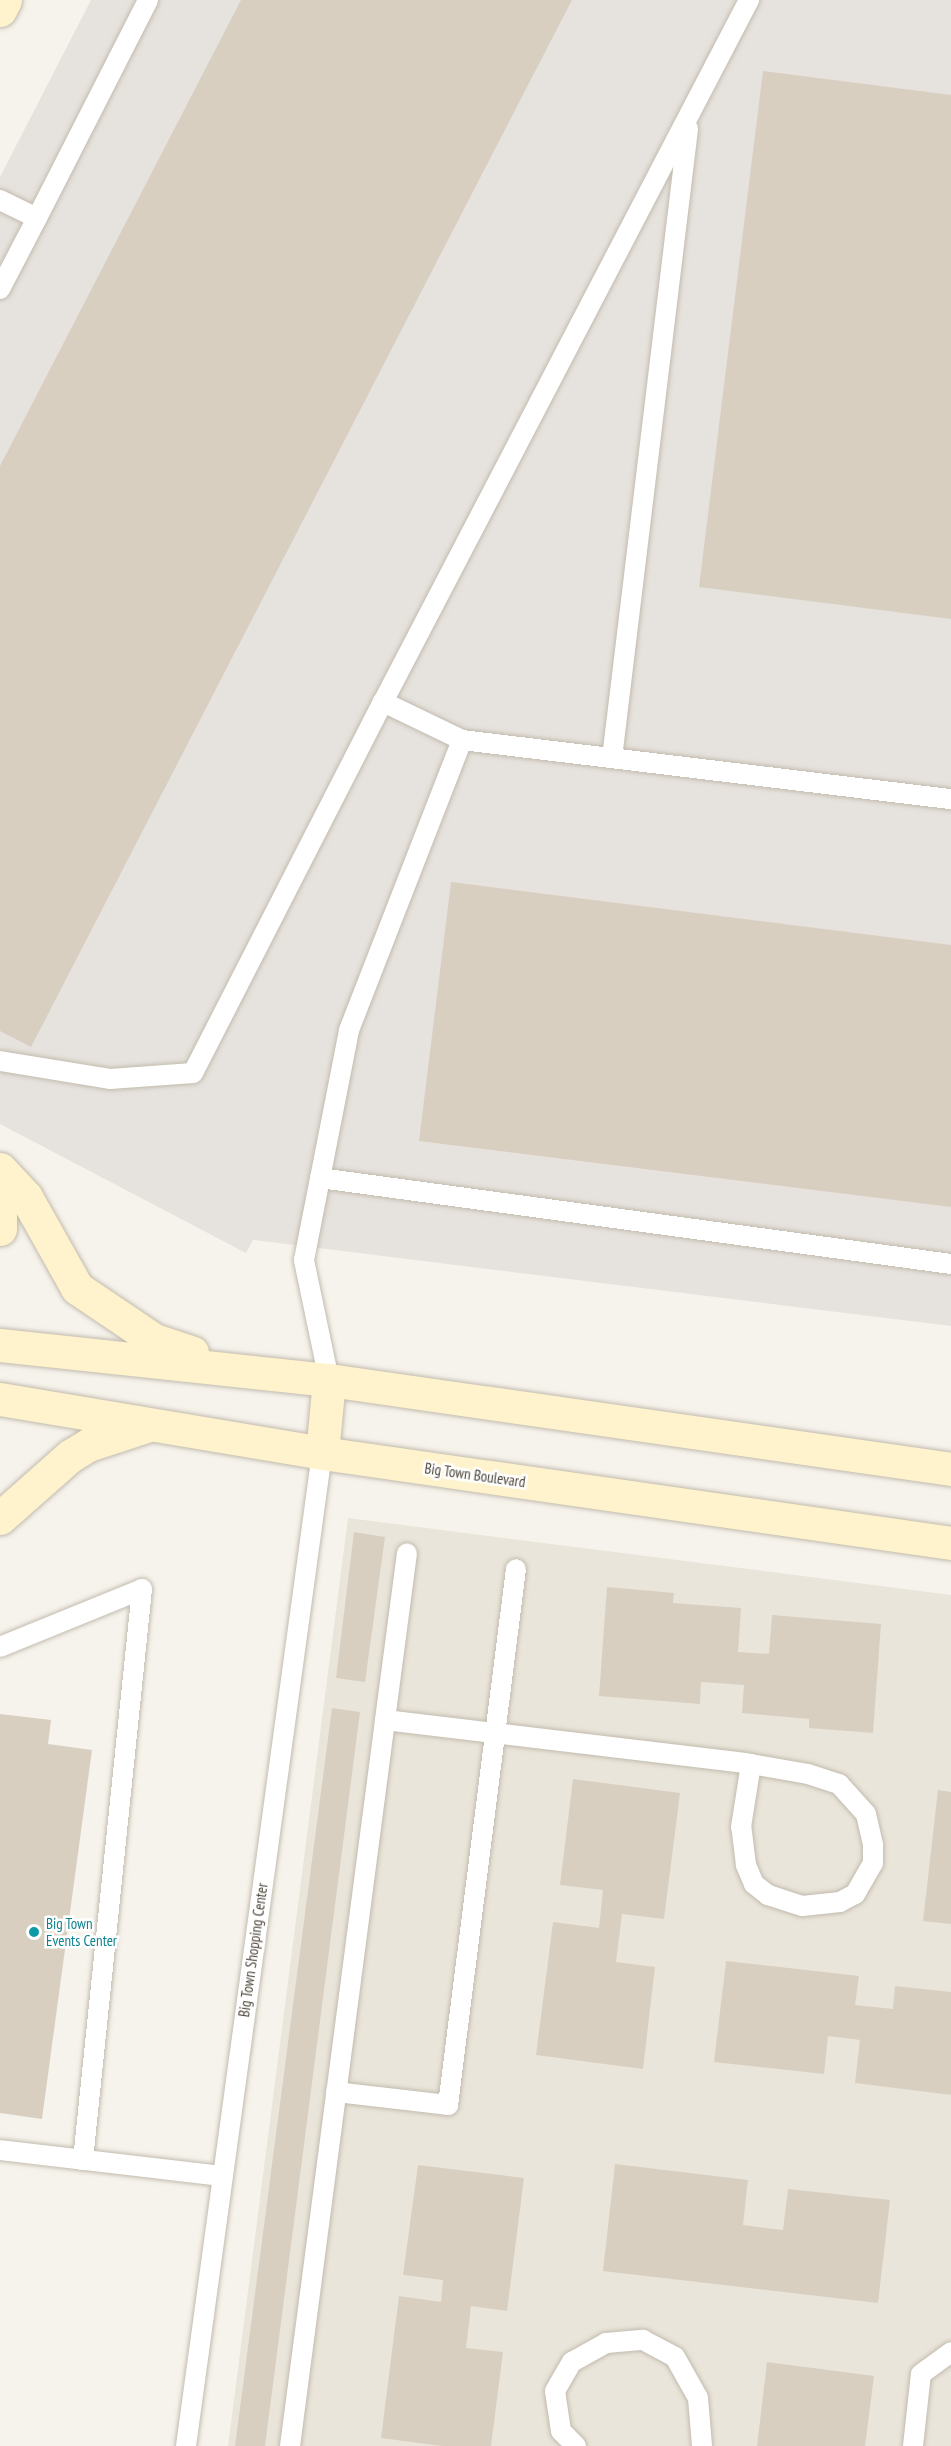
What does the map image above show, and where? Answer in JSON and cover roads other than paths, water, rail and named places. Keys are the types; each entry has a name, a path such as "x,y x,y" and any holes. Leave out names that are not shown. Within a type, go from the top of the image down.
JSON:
{"main road":[{"path":"0,10 5,0"},
{"path":"0,1169 26,1197 77,1288 154,1340 251,1371"},
{"path":"0,1194 0,1228"},
{"path":"0,1346 330,1380 951,1469"},
{"path":"322,1453 330,1380"},
{"name":"Big Town Boulevard","path":"0,1399 322,1453 951,1543"},
{"path":"0,1518 70,1456 88,1445 150,1425"}],"lane":[{"path":"0,289 148,0"},
{"path":"0,1061 110,1079 193,1073 383,702 749,0"},
{"path":"612,758 689,116"},
{"path":"0,200 36,218"},
{"path":"383,702 462,740 951,799"},
{"path":"330,1380 304,1260 348,1030 462,740"},
{"path":"320,1178 951,1264"},
{"name":"Big Town Shopping Center","path":"186,2446 322,1453"},
{"path":"290,2446 407,1553"},
{"path":"336,2092 448,2105 516,1569"},
{"path":"0,1647 142,1590 83,2160"},
{"path":"385,1720 751,1764 808,1774 839,1784 866,1814 873,1845 873,1863 855,1894 840,1902 802,1906 768,1895 754,1884 746,1865 741,1827 751,1764"},
{"path":"0,2150 222,2176"},
{"path":"576,2446 561,2431 555,2391 572,2362 606,2343 643,2340 675,2356 698,2398 702,2446"},
{"path":"913,2446 921,2374 951,2352"}],"place":[{"name":"Big Town Events Center","path":"34,1932"}]}
